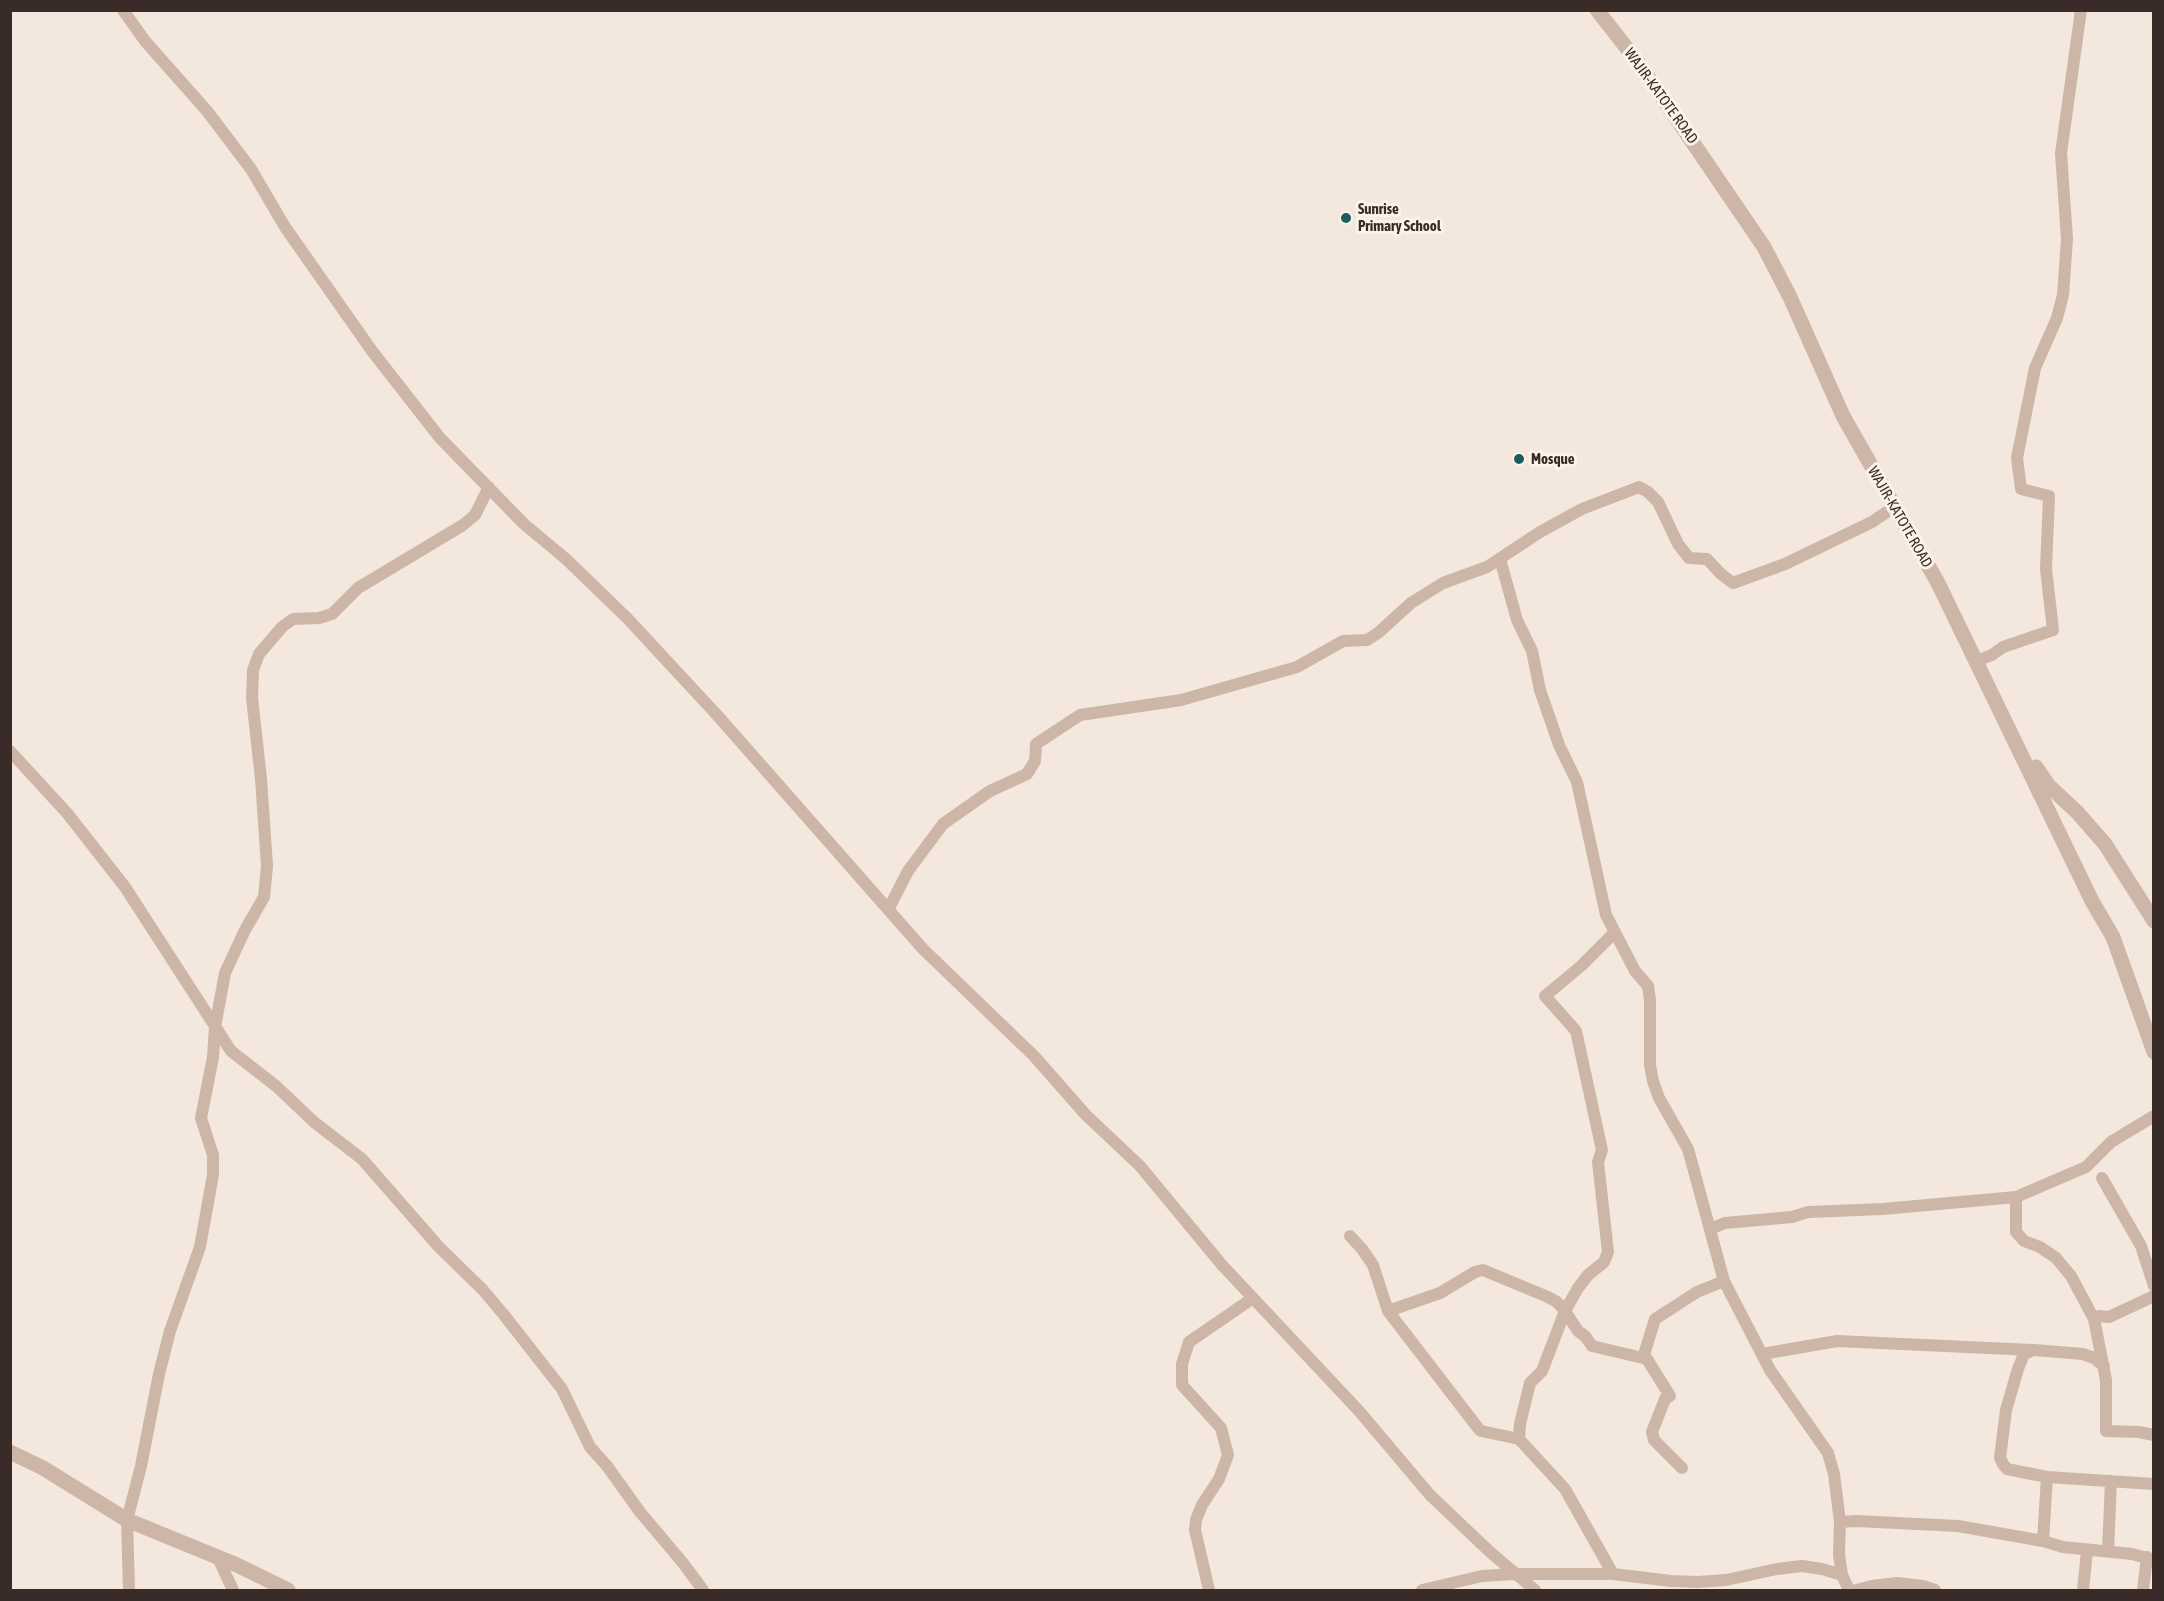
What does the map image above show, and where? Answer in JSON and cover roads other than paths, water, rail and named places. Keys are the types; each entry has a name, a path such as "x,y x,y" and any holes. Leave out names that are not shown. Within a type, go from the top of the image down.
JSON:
{"street":[{"path":"123,10 145,41 207,111 251,169 285,227 372,351 440,438 524,524 566,559 628,619 717,715 924,949 1034,1056 1086,1114 1140,1166 1222,1265 1359,1411 1430,1495 1535,1590"},
{"name":"WAJIR-KATOTE ROAD","path":"1597,10 1640,65 1764,247 1790,297 1844,416 1938,583 2092,901 2113,937 2154,1052"},
{"path":"1976,661 1992,656 2003,647 2053,630 2046,568 2049,496 2021,489 2017,458 2035,368 2057,318 2063,295 2067,239 2061,153 2080,10"},
{"path":"129,1590 127,1520 141,1466 161,1364 170,1331 200,1247 213,1175 213,1155 201,1118 213,1058 214,1027 225,973 245,930 264,897 267,866 252,698 254,670 259,654 282,627 292,620 319,618 332,614 358,588 463,525 475,515 489,487"},
{"path":"889,909 908,871 943,824 990,791 1027,774 1035,760 1036,744 1080,715 1181,700 1297,667 1343,641 1366,640 1378,633 1411,603 1443,583 1487,567 1540,532 1582,509 1639,487 1658,502 1678,544 1689,558 1707,559 1733,583 1785,564 1872,522 1894,507"},
{"path":"1500,559 1517,620 1532,651 1540,690 1559,745 1577,782 1606,915 1635,971 1648,986 1650,1065 1653,1081 1659,1098 1688,1149 1724,1281 1770,1370 1828,1453 1834,1474 1840,1522 1839,1555 1842,1575 1849,1590"},
{"path":"2005,720 2048,785 2077,812 2105,844 2154,921"},
{"path":"10,751 67,813 125,887 231,1051 276,1086 314,1122 362,1159 439,1247 483,1290 562,1389 590,1448 607,1466 633,1504 703,1590"},
{"path":"1520,1439 1520,1425 1530,1383 1542,1371 1565,1311 1578,1288 1588,1275 1604,1262 1608,1252 1598,1162 1602,1150 1576,1031 1545,996 1581,966 1615,932"},
{"path":"1710,1229 1725,1223 1792,1217 1808,1212 1882,1209 2016,1197 2086,1167 2111,1142 2154,1116"},
{"path":"2102,1178 2141,1246 2154,1286"},
{"path":"2016,1197 2016,1232 2024,1241 2040,1247 2056,1258 2071,1276 2094,1319 2108,1398 2106,1431 2154,1435"},
{"path":"1350,1236 1373,1266 1388,1311 1481,1431 1520,1439 1565,1489 1614,1574"},
{"path":"1388,1311 1440,1293 1475,1272 1483,1270 1548,1297 1557,1302 1592,1346 1647,1359 1670,1396 1665,1399 1654,1425 1652,1432 1654,1440 1682,1468"},
{"path":"1643,1358 1655,1319 1697,1292 1724,1281"},
{"path":"2094,1319 2099,1316 2109,1317 2154,1296"},
{"path":"1209,1590 1195,1530 1196,1520 1202,1505 1219,1479 1228,1455 1221,1428 1182,1385 1182,1364 1189,1342 1253,1298"},
{"path":"1762,1353 1837,1341 2083,1354 2094,1358 2104,1366"},
{"path":"2034,1350 2024,1354 2006,1410 2001,1458 2007,1469 2047,1477 2154,1482"},
{"path":"10,1452 43,1468 127,1520 288,1590"},
{"path":"2043,1542 2047,1477"},
{"path":"2108,1551 2111,1480"},
{"path":"1840,1522 1958,1526 2054,1546 2087,1551 2108,1551 2150,1559 2143,1590"},
{"path":"2083,1590 2087,1551"},
{"path":"218,1558 233,1590"},
{"path":"1422,1590 1482,1576 1516,1574 1614,1574 1697,1582 1726,1580 1803,1566 1842,1575"},
{"path":"1856,1590 1904,1583 1935,1590"}],"place":[{"name":"Sunrise Primary School","path":"1346,218"},
{"name":"Mosque","path":"1519,459"}]}
